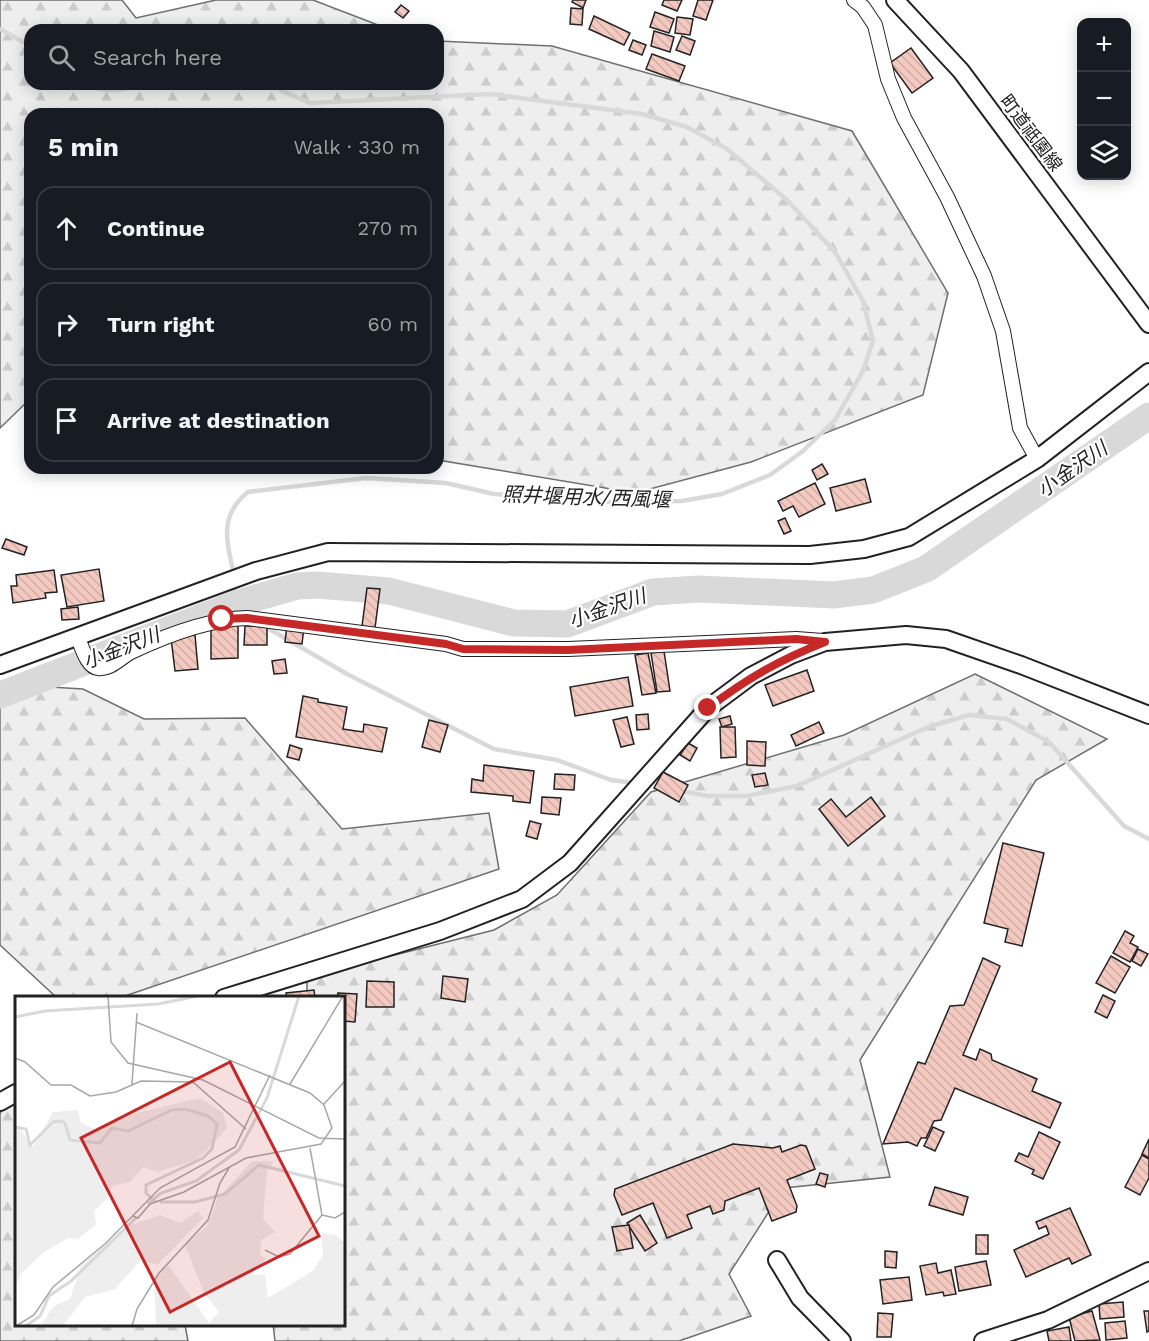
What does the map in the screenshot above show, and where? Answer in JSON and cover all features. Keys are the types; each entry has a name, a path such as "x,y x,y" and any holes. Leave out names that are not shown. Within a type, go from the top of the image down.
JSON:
{"street":[{"path":"854,0 863,8 874,25 888,79 904,118 947,197 984,276 1003,331 1020,428 1038,459"},
{"name":"町道祗園線","path":"895,0 961,71 1149,324"},
{"path":"0,665 256,571 328,552 810,555 864,549 909,537 1038,459 1149,372"},
{"path":"78,638 91,665 97,668 108,667 130,653 222,619 247,618 446,644 463,649 568,650 796,639 825,642 906,635 946,639 1021,664 1149,715"},
{"path":"230,996 440,931 522,899 570,863 708,708 751,676 791,655 825,642"},
{"path":"0,1102 15,1094"},
{"path":"777,1260 801,1298 842,1341"},
{"path":"983,1341 1048,1320 1149,1271"}],"green space":[{"path":"0,0 122,0 136,18 216,0 313,0 375,24 24,24 24,90 444,90 444,41 552,46 852,131 948,293 923,395 751,462 635,493 444,461 444,108 24,108 24,405 0,428"},
{"path":"975,674 1107,739 1036,780 860,1060 890,1177 784,1188 729,1274 751,1316 679,1341 275,1341 273,1326 345,1326 345,996 307,996 307,977 494,930 557,895 651,792 844,735"},
{"path":"0,684 83,689 144,719 245,718 342,829 489,813 499,869 125,996 55,996 0,945"},
{"path":"15,1084 15,1326 185,1326 188,1341 0,1341 0,1114"}],"building":[{"path":"573,0 586,0 583,8 572,2"},
{"path":"664,0 682,0 677,11 662,5"},
{"path":"698,0 713,0 706,20 693,16"},
{"path":"401,5 409,11 403,18 395,12"},
{"path":"571,8 583,9 582,25 570,24"},
{"path":"655,12 674,19 669,33 650,27"},
{"path":"594,16 630,33 624,45 589,29"},
{"path":"677,17 693,19 690,35 675,33"},
{"path":"654,31 674,37 670,52 651,46"},
{"path":"682,36 695,41 690,55 676,50"},
{"path":"633,40 646,45 642,55 629,50"},
{"path":"911,48 933,78 912,93 890,63"},
{"path":"652,54 685,66 679,81 646,69"},
{"path":"822,464 828,474 817,480 812,470"},
{"path":"865,479 871,502 836,511 830,488"},
{"path":"815,483 825,504 799,517 793,506 783,511 778,501"},
{"path":"785,518 791,531 784,534 778,521"},
{"path":"6,539 27,547 24,555 2,548"},
{"path":"99,569 104,601 67,607 61,575"},
{"path":"54,570 57,592 45,593 46,598 13,603 11,586 17,586 16,575"},
{"path":"367,588 380,589 375,628 362,626"},
{"path":"78,607 79,619 62,620 61,609"},
{"path":"211,625 238,625 238,658 211,659"},
{"path":"287,625 304,627 302,644 285,642"},
{"path":"245,626 267,626 267,645 244,645"},
{"path":"195,635 198,669 175,671 171,638"},
{"path":"664,651 670,691 657,692 651,653"},
{"path":"648,653 656,693 642,695 635,655"},
{"path":"285,659 287,673 274,674 272,661"},
{"path":"807,670 814,691 773,706 765,685"},
{"path":"628,677 633,706 575,716 570,687"},
{"path":"303,696 318,699 318,702 347,707 343,729 363,732 364,724 387,728 382,752 296,737"},
{"path":"648,714 649,729 637,730 636,715"},
{"path":"730,716 732,724 722,727 719,719"},
{"path":"627,717 634,744 621,747 613,720"},
{"path":"429,720 448,725 440,752 422,747"},
{"path":"819,722 824,733 796,746 791,735"},
{"path":"720,727 735,727 736,757 721,758"},
{"path":"747,741 766,742 765,766 747,765"},
{"path":"688,743 697,748 690,761 680,755"},
{"path":"290,745 302,749 299,760 287,757"},
{"path":"484,765 534,771 530,803 513,801 513,796 471,792 472,779 483,781"},
{"path":"663,772 688,785 679,802 654,788"},
{"path":"765,773 768,785 755,787 752,775"},
{"path":"555,774 575,775 574,790 554,789"},
{"path":"542,797 561,798 559,815 541,813"},
{"path":"871,797 885,816 848,846 819,809 831,799 846,817"},
{"path":"530,821 541,824 537,839 526,836"},
{"path":"1003,843 1044,853 1022,946 1005,942 1008,929 984,923"},
{"path":"1125,931 1134,936 1130,943 1138,947 1130,962 1113,953"},
{"path":"1138,949 1148,954 1141,966 1132,961"},
{"path":"1111,956 1130,967 1115,993 1096,983"},
{"path":"983,958 1000,966 963,1055 976,1060 980,1049 991,1054 992,1060 1037,1079 1032,1091 1061,1103 1050,1128 955,1088 941,1120 934,1121 926,1138 921,1138 917,1146 908,1142 883,1144 918,1062 925,1064 950,1006 964,1005"},
{"path":"443,976 468,979 465,1002 441,998"},
{"path":"367,981 394,982 394,1007 366,1007"},
{"path":"314,990 315,996 287,996 286,993"},
{"path":"338,993 357,994 355,1022 345,1021 345,996 338,996"},
{"path":"1103,995 1115,1001 1107,1018 1095,1012"},
{"path":"933,1127 944,1132 935,1151 924,1146"},
{"path":"1039,1132 1060,1142 1043,1179 1032,1174 1034,1170 1015,1161 1019,1153 1028,1157"},
{"path":"1149,1139 1149,1158 1142,1154"},
{"path":"733,1144 773,1148 780,1146 782,1152 801,1145 806,1146 815,1169 787,1180 797,1206 796,1212 772,1221 759,1188 725,1201 724,1210 713,1214 710,1206 687,1215 692,1228 667,1238 653,1203 622,1215 614,1195 615,1189"},
{"path":"1142,1155 1149,1159 1149,1178 1140,1195 1125,1187"},
{"path":"820,1173 828,1175 825,1187 816,1184"},
{"path":"935,1187 968,1197 963,1215 929,1205"},
{"path":"1070,1208 1091,1255 1072,1264 1069,1258 1026,1277 1014,1250 1049,1234 1046,1226 1039,1229 1036,1222"},
{"path":"640,1215 657,1243 645,1251 627,1223"},
{"path":"629,1225 633,1248 617,1251 612,1227"},
{"path":"976,1235 988,1235 988,1254 976,1254"},
{"path":"885,1251 897,1252 896,1268 885,1267"},
{"path":"986,1261 991,1285 959,1291 955,1267"},
{"path":"936,1263 938,1273 951,1270 956,1294 944,1296 943,1292 926,1295 920,1266"},
{"path":"909,1277 912,1300 883,1304 880,1280"},
{"path":"1123,1302 1124,1317 1100,1319 1099,1304"},
{"path":"1092,1311 1100,1340 1075,1341 1069,1317"},
{"path":"1144,1311 1149,1311 1149,1331 1147,1332"},
{"path":"878,1313 893,1314 891,1337 877,1337"},
{"path":"1125,1321 1127,1338 1106,1340 1105,1323"},
{"path":"1069,1327 1071,1341 1049,1341 1047,1331"}],"waterway":[{"name":"照井堰用水/西風堰","path":"0,29 24,43"},
{"name":"照井堰用水/西風堰","path":"234,575 227,530 232,510 248,492 366,478 446,483 494,494 612,502 682,501 722,494 770,475 803,451 835,420 863,371 873,341 863,301 835,252 787,200 727,149 687,127 642,114 490,94 310,103 281,90"},
{"name":"小金沢川","path":"0,695 235,604 297,586 318,585 389,591 514,623 567,624 653,592 699,589 834,595 873,590 926,569 1149,416"},
{"name":"照井堰用水/西風堰","path":"235,583 235,604 250,615"},
{"path":"264,626 347,674 494,749 557,760 611,780 634,783"},
{"path":"681,791 708,796 746,796 797,786 928,727 969,715 1007,719 1049,742 1124,826 1149,839"}],"route":[{"path":"222,619 247,618 446,644 463,649 568,650 796,639 825,642 791,655 751,676 708,708"}]}
